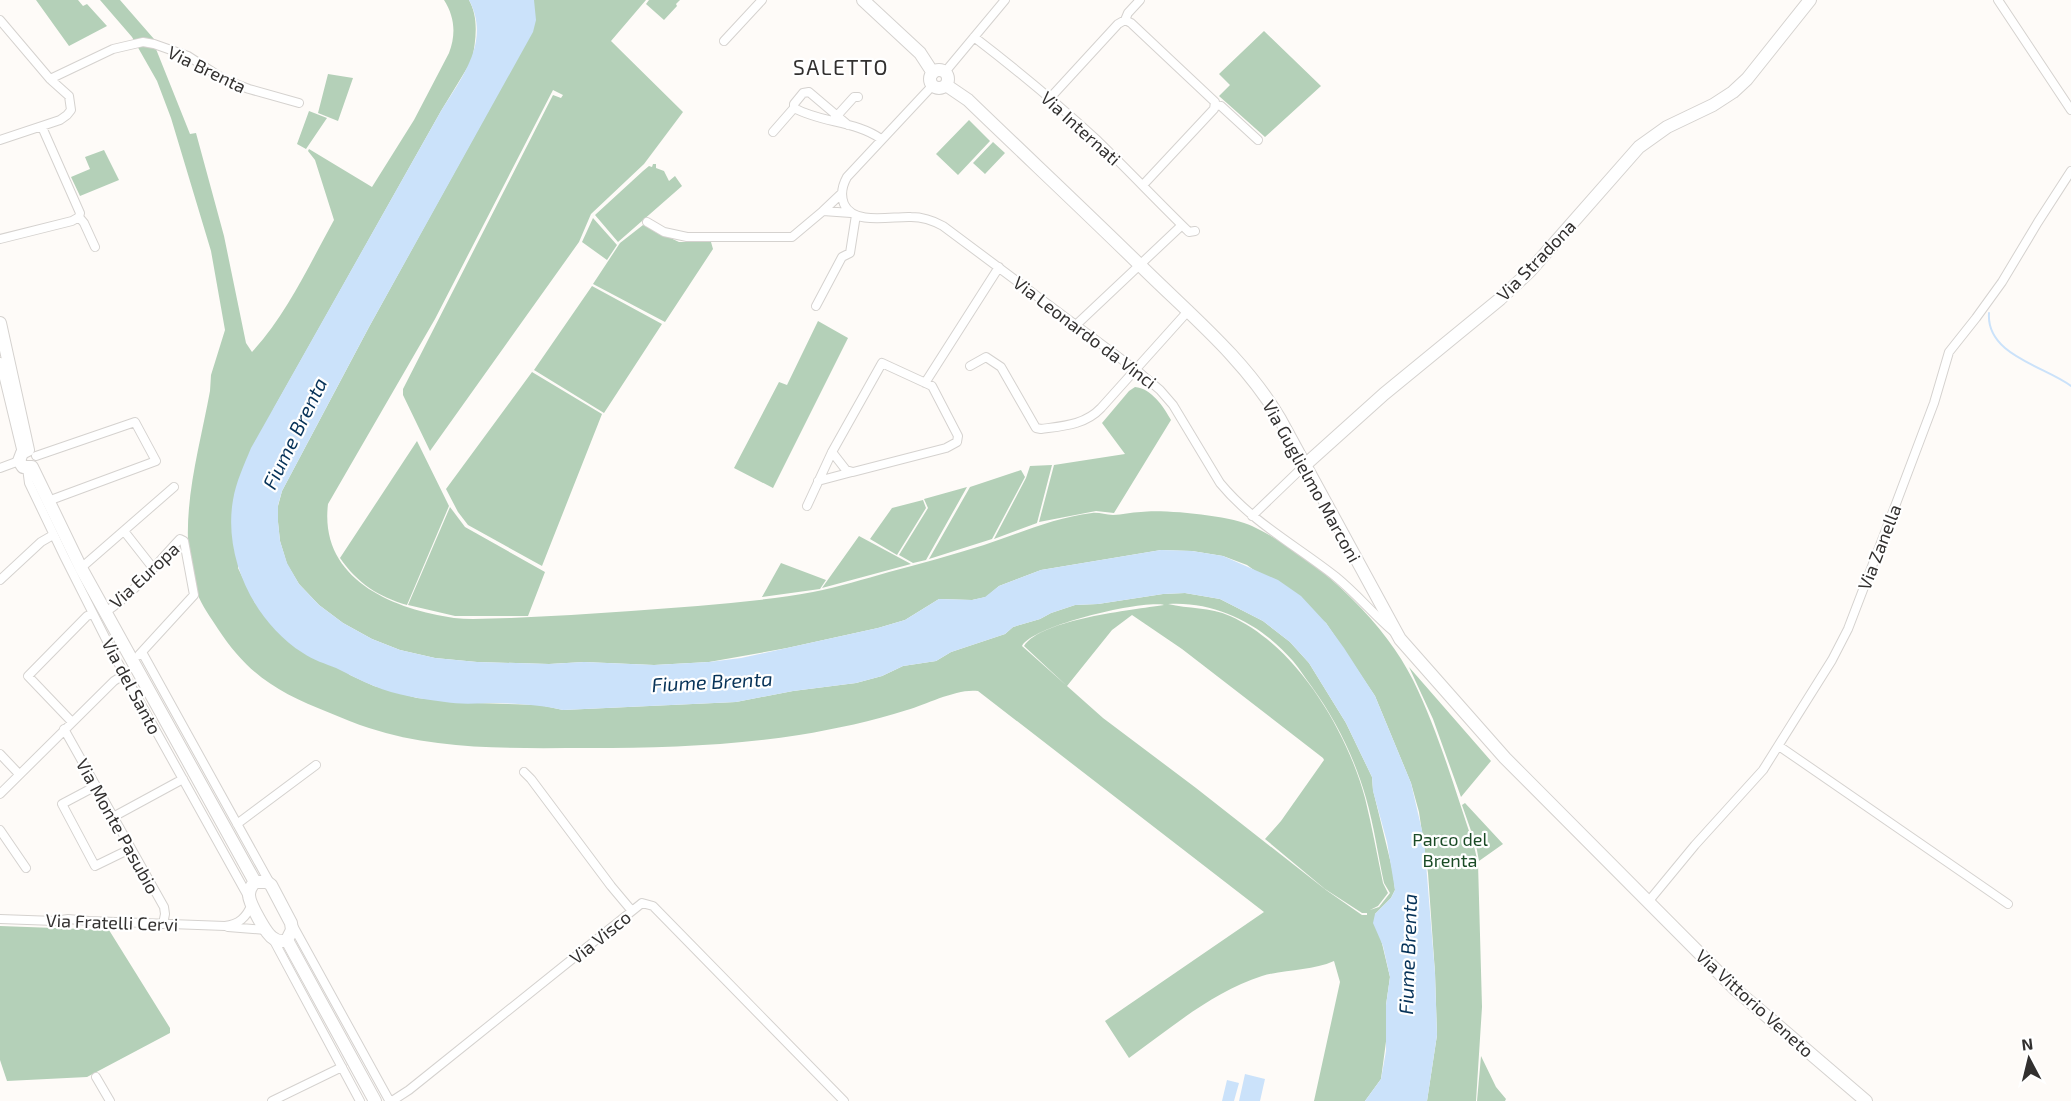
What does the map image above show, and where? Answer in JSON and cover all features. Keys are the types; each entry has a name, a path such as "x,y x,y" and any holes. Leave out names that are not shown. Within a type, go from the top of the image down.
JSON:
{"street":[{"path":"724,41 762,0"},
{"name":"Via Guglielmo Marconi","path":"863,0 920,53 939,79 968,100 1224,344 1261,390 1280,419 1395,633 1505,758 1648,902"},
{"path":"1050,98 1118,24 1125,20 1140,0"},
{"name":"Via Stradona","path":"1252,516 1384,394 1500,299 1530,271 1639,147 1667,127 1713,105 1733,92 1747,79 1810,0"},
{"path":"1998,0 2071,110"},
{"path":"816,306 842,257 850,253 854,214 843,202 842,186 852,170 939,79 1000,2"},
{"path":"0,20 50,79 69,96 70,110 68,115 60,120 0,140"},
{"path":"1125,20 1213,99 1215,105"},
{"name":"Via Internati","path":"974,37 1050,98 1143,185 1181,226 1189,232 1195,231"},
{"name":"Via Brenta","path":"50,79 113,49 143,42 188,56 225,80 298,103"},
{"path":"773,132 794,108 794,104 803,93 809,92 835,118"},
{"path":"835,118 854,97 858,97"},
{"path":"1215,105 1221,106 1258,140"},
{"path":"1143,185 1205,119 1215,105"},
{"path":"794,108 835,118 881,139"},
{"path":"42,127 80,213 79,217 95,247"},
{"name":"Via Zanella","path":"1648,902 1695,845 1752,784 1779,746 1821,678 1848,629 1934,403 1949,352 2002,282 2071,171"},
{"path":"647,222 664,232 687,237 792,237 842,193"},
{"name":"Via Leonardo da Vinci","path":"823,211 867,217 913,217 937,223 953,232 1167,397 1220,483 1252,516 1338,579 1395,633"},
{"path":"0,239 72,221 79,217"},
{"path":"1076,325 1181,226"},
{"path":"925,383 999,267"},
{"path":"970,366 986,357 1001,367 1036,428 1079,423 1095,415 1189,310"},
{"name":"Via del Santo","path":"0,323 24,423 27,475 31,488 53,535 99,613 137,657 178,731 255,882"},
{"name":"Via del Santo","path":"0,362 27,459 81,568 124,674 250,901 306,988 360,1101"},
{"path":"807,506 818,481 832,453 882,363 932,386 958,436 957,442 946,448 818,481"},
{"path":"0,468 135,422 156,461 48,500"},
{"path":"832,453 846,470 853,472"},
{"path":"81,568 174,487"},
{"path":"124,531 153,568"},
{"path":"0,580 41,542 53,535"},
{"name":"Via Europa","path":"72,722 28,676 87,616 114,607 180,539 184,541 194,595 137,657"},
{"name":"Via del Santo","path":"137,657 150,692 178,731 237,824 389,1100 392,1101"},
{"path":"0,794 64,729 124,674"},
{"path":"138,699 150,692"},
{"name":"Via Monte Pasubio","path":"64,729 164,907 163,924"},
{"path":"1779,746 2008,904"},
{"path":"0,754 19,774"},
{"path":"237,824 316,765"},
{"path":"524,772 632,911"},
{"path":"113,817 183,779"},
{"path":"96,786 62,804 95,866 130,849"},
{"path":"0,830 26,868"},
{"path":"225,926 234,925 244,918 250,901 252,885 255,882 267,882 271,885"},
{"name":"Via Vittorio Veneto","path":"1648,902 1735,989 1866,1101"},
{"name":"Via Visco","path":"392,1101 502,1017 642,903 653,906 844,1101"},
{"name":"Via Fratelli Cervi","path":"0,918 225,926 235,929 260,928 270,934"},
{"path":"270,934 282,942 287,940 292,930 291,923"},
{"path":"287,940 306,988 375,1101"},
{"path":"272,1101 342,1067"},
{"path":"96,1077 110,1101"}],"green space":[{"path":"36,0 78,0 83,6 87,4 107,26 69,46"},
{"path":"100,0 120,0 154,39 190,134 196,133 224,236 246,343 252,352 287,305 334,220 315,160 308,151 309,149 372,187 414,120 449,53 453,40 453,26 444,0 469,0 474,14 475,37 472,60 441,111 270,417 238,568 255,603 350,675 374,686 417,698 540,705 563,710 736,702 793,691 856,683 882,676 903,666 936,661 951,652 1005,634 1013,627 1075,605 1185,593 1220,599 1263,621 1290,642 1309,663 1346,723 1372,777 1395,890 1391,898 1375,914 1390,977 1386,1005 1387,1034 1381,1079 1365,1101 1314,1101 1340,982 1334,961 1317,967 1262,976 1226,991 1129,1058 1105,1021 1264,912 978,691 952,694 881,718 773,739 668,747 506,748 422,741 369,728 295,698 254,671 230,645 201,603 191,568 188,517 191,492 211,375 225,330 211,251 171,118 157,81 132,37","holes":["1168,604 1186,604 1221,611 1253,626 1281,648 1316,693 1276,647 1254,629 1222,613","1164,605 1089,617 1051,628 1089,616 1134,606","1132,615 1182,649 1323,758 1324,760 1281,821 1265,839 1325,889 1367,915 1362,915 1326,890 1103,718 1067,686 1112,630","1048,629 1024,646 1067,686 1022,646 1031,638","1316,693 1337,726 1345,743","1347,748 1362,783 1384,883 1390,893 1379,907 1370,910 1378,906 1388,893 1383,883 1365,798"]},
{"name":"Parco del Brenta","path":"534,0 646,0 611,41 683,112 644,164 591,214 579,242 430,451 403,395 403,389 553,95 561,98 563,95 553,90 435,319 328,504 328,530 335,552 348,571 364,586 385,598 430,614 454,618 511,618 722,604 813,592 984,545 1050,522 1092,513 1113,515 1152,511 1181,512 1214,516 1252,526 1275,538 1322,571 1365,612 1400,657 1431,720 1478,863 1482,1007 1476,1101 1427,1101 1437,1035 1428,873 1419,812 1411,783 1375,696 1326,623 1247,565 1223,556 1192,551 1161,550 1041,570 999,586 986,597 972,600 939,599 905,620 878,628 709,662 654,665 584,662 549,664 477,662 435,658 400,650 372,639 343,623 319,605 299,584 287,564 280,541 278,506 282,491 369,327 532,32"},
{"path":"649,0 680,0 664,20 646,4"},
{"path":"1264,31 1321,86 1265,137 1219,96 1230,85 1219,74"},
{"path":"328,74 353,78 338,121 318,113"},
{"path":"309,111 327,118 306,149 297,144"},
{"path":"969,120 990,141 958,175 936,154"},
{"path":"993,142 1005,153 985,174 973,163"},
{"path":"104,150 119,180 80,196 71,177 90,169 85,157"},
{"path":"653,164 664,171 669,181 675,176 682,186 618,242 595,215"},
{"path":"593,218 617,245 607,260 582,242"},
{"path":"643,225 679,242 711,242 713,249 665,322 593,284 620,243"},
{"path":"592,286 662,324 604,413 534,370"},
{"path":"818,321 848,338 773,488 734,468 779,382 787,385"},
{"path":"532,372 602,414 542,566 468,525 446,489"},
{"path":"1135,387 1152,394 1171,420 1114,513 1096,511 1039,522 1054,465 1125,454 1102,423"},
{"path":"417,441 449,506 407,605 369,588 340,558"},
{"path":"1052,465 1037,523 994,539 1030,466"},
{"path":"1021,470 1025,477 992,539 929,559 970,487"},
{"path":"967,487 926,560 913,563 899,555 928,508 924,499"},
{"path":"923,500 926,508 897,555 870,539 892,508"},
{"path":"450,507 465,527 545,572 528,616 455,616 408,605"},
{"path":"859,536 911,564 822,588"},
{"path":"781,563 826,580 820,589 762,597"},
{"path":"1409,667 1491,761 1461,797 1433,719"},
{"path":"1465,803 1503,844 1479,861 1462,805"},
{"path":"0,926 109,930 170,1028 170,1033 87,1077 7,1081 0,1060"},
{"path":"1481,1056 1496,1087 1506,1099 1505,1101 1477,1101"}],"water":[{"name":"Fiume Brenta","path":"469,0 534,0 536,20 533,32 369,327 282,491 278,505 280,541 287,563 299,584 319,605 343,623 372,639 400,650 435,658 477,662 549,664 584,662 654,665 741,658 878,628 905,620 939,599 972,600 985,597 999,586 1041,570 1161,550 1192,551 1223,556 1278,580 1301,596 1326,623 1344,648 1375,696 1411,783 1424,839 1435,973 1437,1035 1427,1101 1365,1101 1381,1079 1386,1051 1386,1005 1390,977 1383,946 1373,923 1375,914 1391,898 1395,890 1387,842 1373,791 1372,777 1346,723 1309,663 1290,642 1263,621 1220,599 1185,593 1075,605 1013,627 1005,634 951,652 936,661 903,666 882,676 856,683 793,691 736,702 563,710 499,703 451,703 391,692 307,655 286,640 270,624 246,586 233,544 231,522 238,480 251,448 465,72 475,44 477,30 475,15"},
{"path":"1245,1074 1265,1079 1260,1101 1239,1101"},
{"path":"1227,1080 1239,1083 1234,1101 1222,1101"}],"waterway":[{"path":"1989,313 1991,327 1997,339 2007,349 2071,386"}],"district":[{"name":"SALETTO","path":"841,66"}]}
